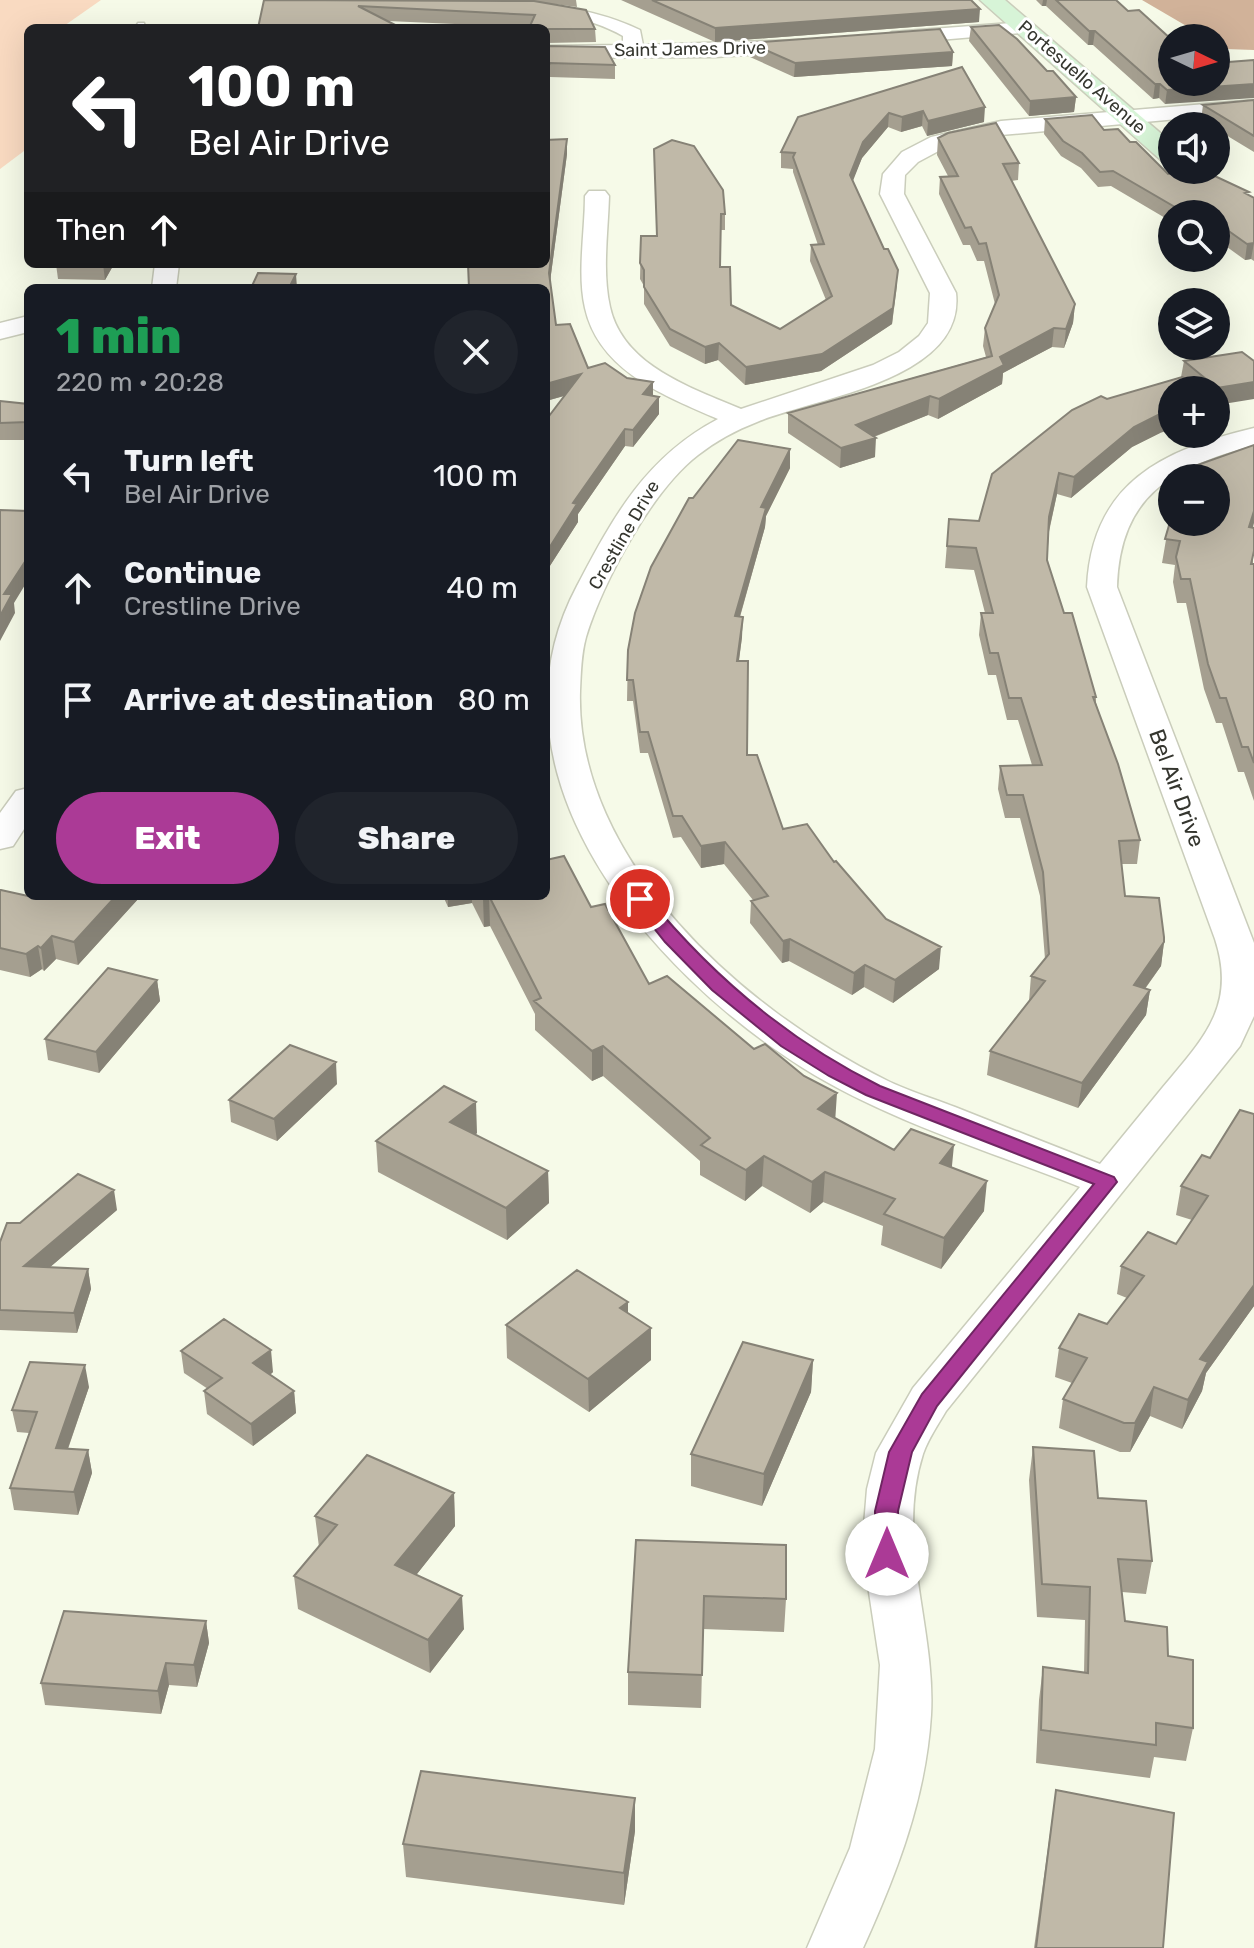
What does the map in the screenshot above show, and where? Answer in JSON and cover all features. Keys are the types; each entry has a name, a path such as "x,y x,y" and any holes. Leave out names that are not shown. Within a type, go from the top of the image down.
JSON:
{"street":[{"path":"442,0 539,5 601,16 633,34 633,51"},
{"name":"Portesuello Avenue","path":"991,0 1158,144"},
{"path":"876,40 1025,28"},
{"name":"Saint James Drive","path":"550,52 715,51 813,45"},
{"name":"Crestline Drive","path":"1107,1182 910,1105 836,1072 787,1042 719,986 672,938 624,879 597,833 578,788 566,744 560,622 650,486 665,467 690,446 741,419 891,367 930,340 941,324 945,308 943,293 892,194 894,174 910,157 939,142 979,132 1254,106"},
{"path":"597,196 597,304 601,322 612,341 648,373 741,419"},
{"path":"0,331 24,325"},
{"name":"Bel Air Drive","path":"835,1948 873,1866 892,1804 903,1747 906,1672 887,1554 887,1511 901,1452 929,1400 1226,1037 1241,1003 1244,980 1238,946 1102,587 1100,560 1114,518 1132,496 1156,477 1186,460 1254,436"},
{"path":"0,838 24,804"}],"shaded area":[{"path":"0,0 101,0 67,24 24,24 24,151 0,169"},
{"path":"1142,0 1254,0 1254,50 1230,49 1230,24 1183,24"}],"building":[{"path":"264,0 534,1 586,10 595,29 550,29 550,24 531,24 535,15 358,6 393,24 259,24"},
{"path":"652,0 971,0 980,9 715,28"},
{"path":"1056,0 1116,0 1128,11 1139,10 1158,27 1158,84 1095,31 1089,31"},
{"path":"999,25 1047,71 1053,71 1076,97 1030,101 971,27"},
{"path":"940,29 953,52 795,63 750,43"},
{"path":"550,46 605,47 615,65 550,63"},
{"path":"1254,60 1254,84 1230,86 1230,62"},
{"path":"962,67 985,107 928,121 923,111 902,117 889,113 863,142 850,175 884,249 888,249 898,270 893,308 822,354 746,367 719,343 705,347 670,329 644,287 644,270 640,263 641,236 657,236 654,149 672,140 694,146 723,190 725,214 721,214 720,267 730,267 731,305 780,329 832,296 811,245 824,244 793,157 795,153 781,152 798,117"},
{"path":"1254,100 1254,136 1230,121 1230,112 1215,112 1203,105"},
{"path":"1092,115 1104,130 1118,129 1158,164 1158,184 1230,183 1249,192 1245,193 1254,198 1254,243 1247,244 1230,232 1230,200 1163,200 1113,171 1100,172 1082,153 1063,141 1045,119"},
{"path":"996,123 1019,163 1003,164 1075,304 1066,329 1054,328 1000,357 1004,365 939,399 930,396 856,425 876,438 841,448 788,413 992,356 985,328 999,295 986,243 979,244 971,227 965,228 940,177 958,176 938,138"},
{"path":"567,139 550,266 550,140"},
{"path":"468,268 550,268 556,325 570,324 588,368 605,363 627,378 653,382 643,394 659,397 633,430 625,429 573,503 577,504 550,547 550,415 581,374 550,383 550,284 469,284"},
{"path":"258,273 296,274 291,284 253,284"},
{"path":"1242,352 1254,361 1254,382 1230,386 1230,376 1202,376 1184,361 1230,360 1230,354"},
{"path":"1158,384 1158,415 1134,427 1074,477 1059,473 1049,517 1047,560 1064,613 1072,613 1096,697 1093,697 1118,764 1140,840 1119,841 1125,896 1159,898 1164,942 1134,985 1150,990 1082,1083 990,1051 1045,981 1031,976 1049,954 1043,872 1023,795 1007,795 1000,766 1042,765 1021,698 1009,698 998,653 990,653 981,613 993,613 976,548 947,546 949,519 979,521 992,474 1072,410 1101,396 1107,399"},
{"path":"0,401 24,404 24,422 0,423"},
{"path":"738,440 790,449 761,507 766,508 735,616 743,617 737,661 748,661 747,755 757,755 783,829 807,824 834,862 886,919 941,947 895,980 865,965 854,973 790,939 783,941 751,901 768,896 725,842 701,846 682,816 673,816 648,732 640,732 633,680 627,680 628,650 635,613 651,567 689,498 693,498"},
{"path":"1254,445 1254,511 1249,527 1254,528 1251,564 1254,564 1254,763 1248,747 1242,747 1226,698 1220,698 1208,664 1190,579 1181,579 1176,557 1180,541 1165,539 1166,536 1230,536 1230,464 1200,464"},
{"path":"0,510 24,511 24,563 4,594 12,594 0,616"},
{"path":"564,856 591,907 605,904 649,984 667,976 754,1049 765,1044 804,1076 837,1093 818,1109 894,1150 911,1129 954,1145 940,1163 987,1181 944,1238 884,1214 895,1199 825,1172 812,1182 764,1156 746,1170 701,1145 710,1138 603,1046 592,1051 534,1001 541,998 491,900 550,900 550,859"},
{"path":"0,890 24,895 24,900 112,900 74,942 52,936 41,948 38,946 26,954 0,948"},
{"path":"108,968 157,980 96,1052 45,1039"},
{"path":"290,1045 336,1062 274,1119 229,1100"},
{"path":"444,1086 476,1102 450,1122 548,1171 506,1208 376,1141"},
{"path":"1240,1110 1254,1114 1254,1285 1200,1359 1208,1362 1188,1400 1154,1387 1135,1423 1124,1423 1063,1399 1087,1358 1059,1348 1079,1314 1107,1324 1144,1276 1121,1266 1148,1232 1176,1244 1208,1196 1181,1186 1202,1155 1210,1158"},
{"path":"78,1174 114,1190 24,1266 88,1269 74,1313 0,1310 0,1242 7,1223 20,1223"},
{"path":"577,1270 628,1302 620,1308 651,1328 588,1379 506,1325"},
{"path":"224,1319 271,1350 253,1363 294,1391 251,1424 204,1391 222,1378 181,1351"},
{"path":"743,1342 813,1360 764,1474 691,1454"},
{"path":"30,1362 85,1365 56,1448 88,1450 74,1492 10,1488 37,1412 12,1410"},
{"path":"1033,1447 1094,1451 1098,1498 1146,1501 1152,1561 1118,1559 1125,1621 1167,1627 1168,1656 1193,1660 1193,1728 1156,1723 1156,1745 1041,1730 1043,1667 1088,1673 1090,1587 1042,1584"},
{"path":"367,1455 454,1493 395,1565 462,1596 428,1640 294,1576 337,1525 315,1516"},
{"path":"636,1540 786,1545 786,1599 704,1596 702,1675 628,1672"},
{"path":"64,1611 206,1621 194,1665 166,1663 158,1691 41,1683"},
{"path":"421,1771 635,1798 624,1873 403,1844"},
{"path":"1056,1790 1174,1813 1163,1948 1036,1948"}],"route":[{"path":"640,899 672,938 719,986 787,1042 836,1072 873,1090 1107,1182 929,1400 901,1452 887,1511 887,1554"}]}
